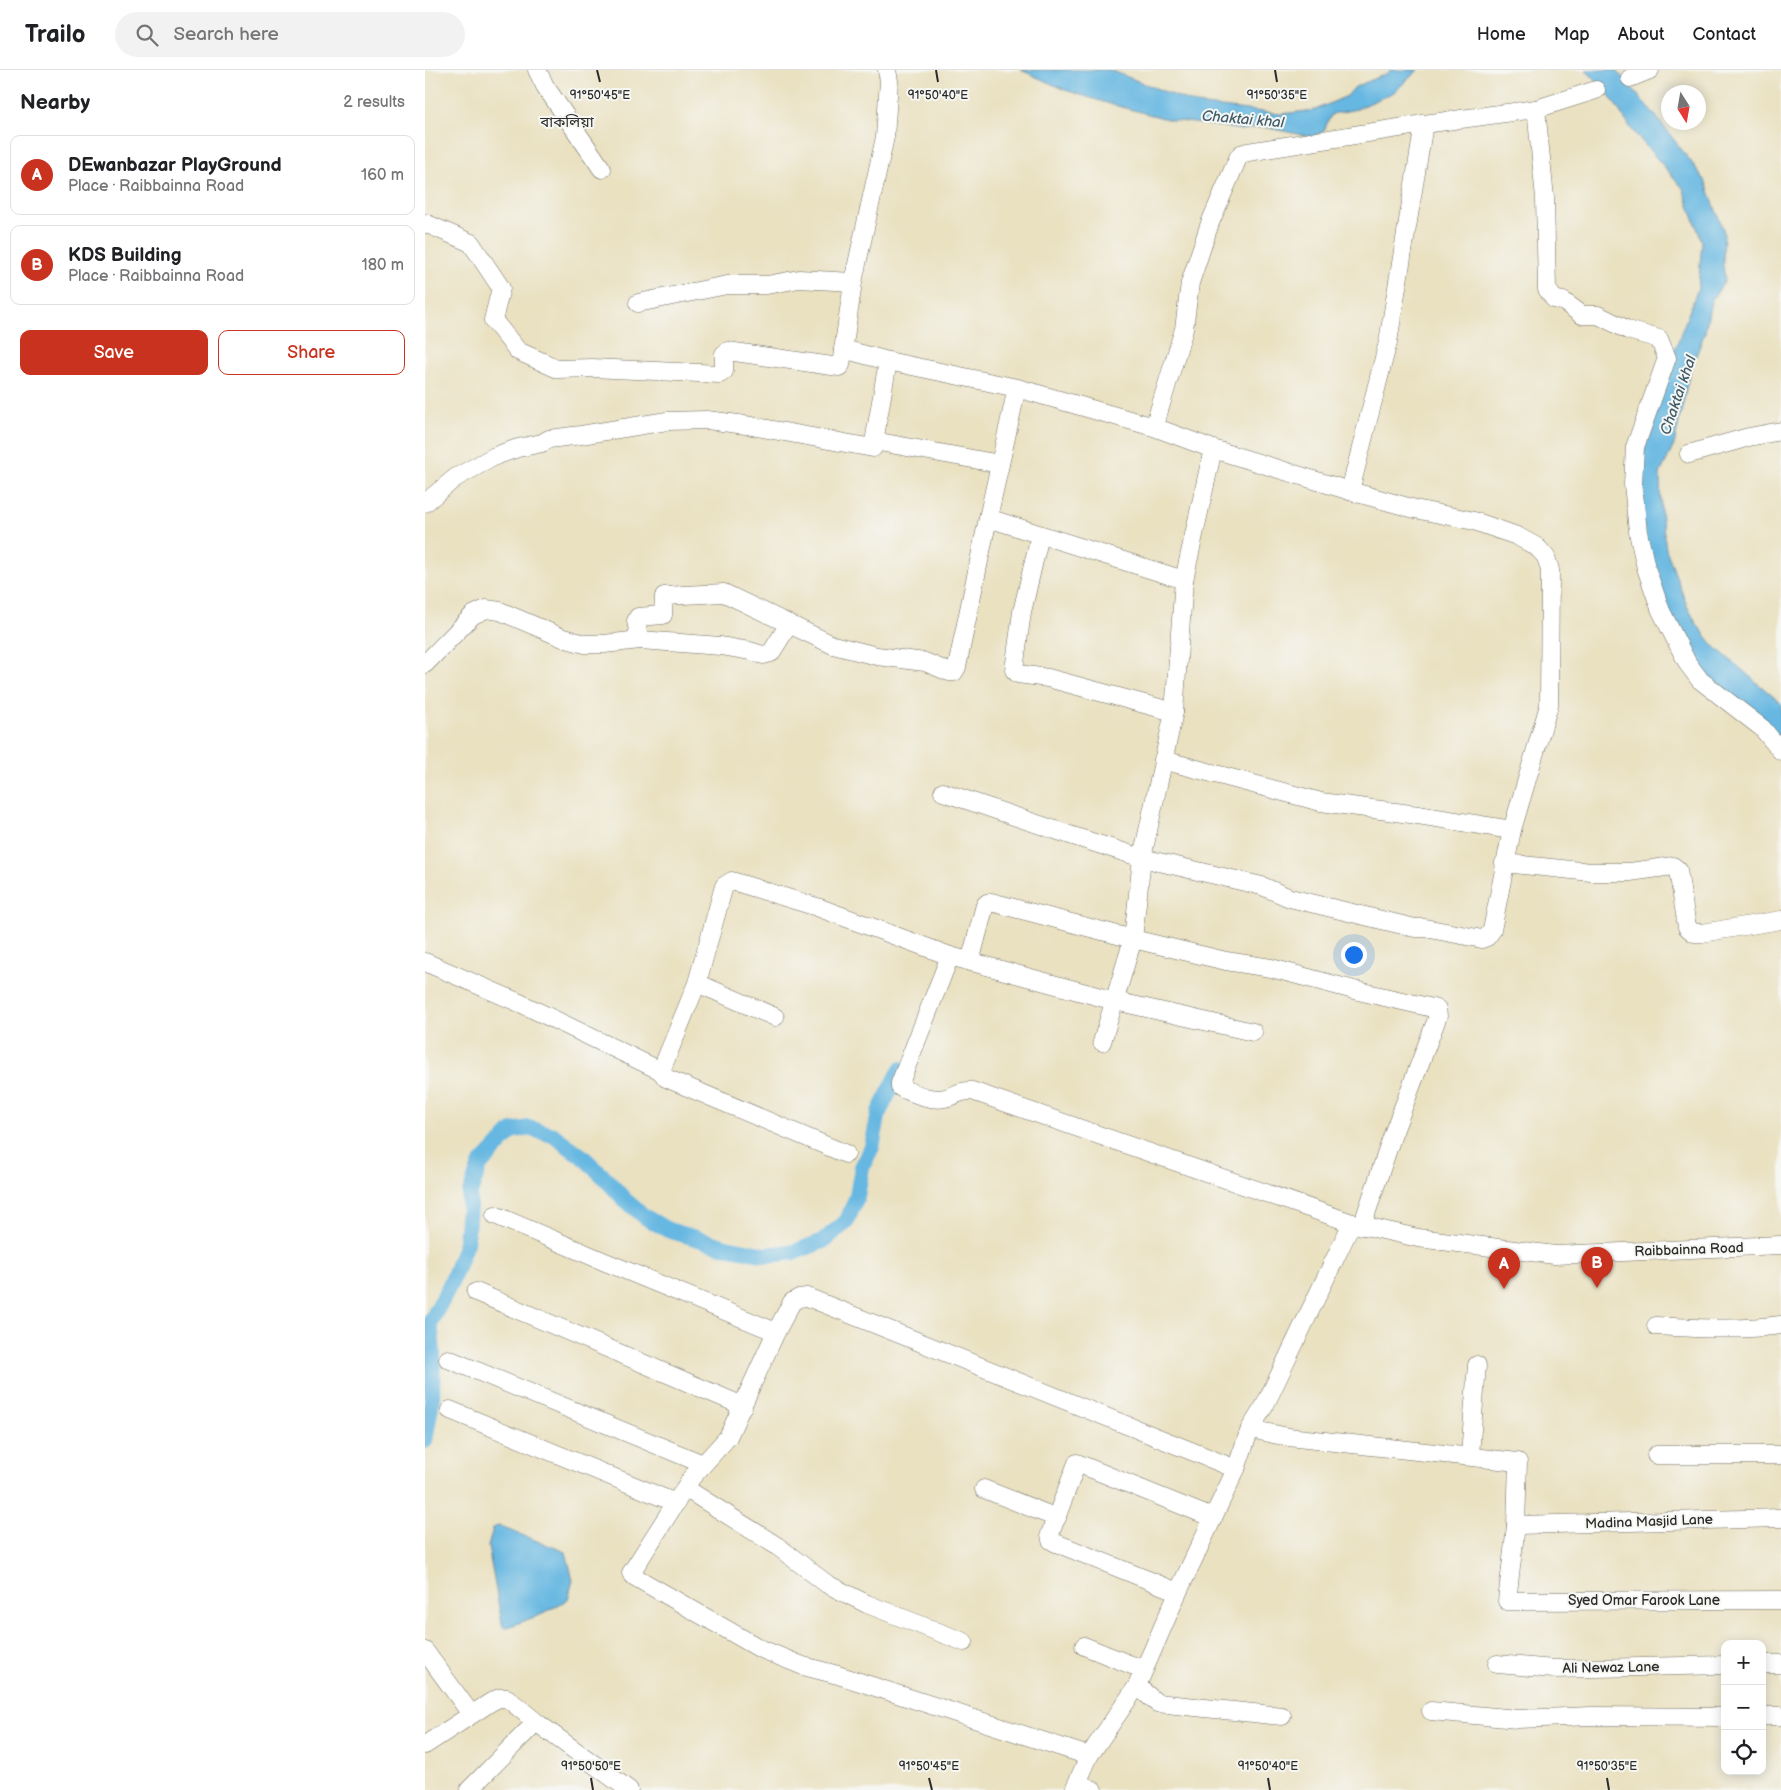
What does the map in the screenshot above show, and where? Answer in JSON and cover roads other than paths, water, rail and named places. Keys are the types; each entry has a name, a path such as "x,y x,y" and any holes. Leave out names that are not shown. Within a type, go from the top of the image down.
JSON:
{"street":[{"path":"537,70 545,86 602,168"},
{"path":"425,223 471,243 501,288 493,320 518,351 558,369 592,368 720,374 724,371 724,354 728,351 836,368 841,365 853,282 885,137 889,81 887,70"},
{"path":"1630,78 1650,70"},
{"path":"1154,427 1184,329 1193,275 1210,223 1241,154 1424,124 1536,109 1595,90"},
{"path":"1536,109 1545,198 1547,289 1554,299 1563,301 1582,315 1598,315 1628,330 1659,339 1667,358 1635,447 1633,484 1638,532 1644,559 1661,612 1689,664 1700,680 1762,728 1781,751"},
{"path":"1350,491 1388,342 1424,124"},
{"path":"638,303 727,285 767,285 799,279 853,282"},
{"path":"843,349 1017,388 1154,427 1213,449 1350,491 1415,509 1474,521 1517,536 1541,550 1546,557 1551,580 1549,705 1512,830 1492,930 1487,937 1482,939 1374,920 1290,898 1262,886 1142,858 943,792"},
{"path":"425,503 455,478 495,456 518,448 542,443 549,438 581,435 667,421 707,420 746,425 870,449 874,447 888,360"},
{"path":"640,640 636,621 638,617 663,616 664,596 724,593 833,645 877,656 925,662 949,672 954,672 957,667 1017,388"},
{"path":"1689,454 1781,430"},
{"path":"874,441 1000,464"},
{"path":"1102,1042 1133,939 1142,858 1174,712 1184,580 1213,449"},
{"path":"988,518 1184,580"},
{"path":"1039,535 1021,612 1014,670 1018,674 1048,678 1174,712"},
{"path":"425,664 473,615 486,609 500,611 563,638 585,644 640,640 721,646 763,655 771,653 789,624"},
{"path":"1163,760 1321,802 1512,830"},
{"path":"1504,863 1591,872 1630,872 1673,866 1678,870 1687,927 1693,933 1702,934 1781,920"},
{"path":"661,1071 697,983 724,886 732,881 817,907 969,962 1115,1001 1253,1032"},
{"path":"969,962 987,903 991,902 1133,939 1226,961 1271,968 1437,1009 1439,1016 1357,1224 1265,1405 1250,1429 1236,1469 1178,1592 1137,1686 1089,1756 1082,1788"},
{"name":"Raibbainna Road","path":"950,956 900,1083 900,1087 903,1089 932,1099 971,1091 1357,1224 1418,1238 1555,1255 1781,1245"},
{"path":"425,962 522,1004 661,1071 666,1078 846,1154"},
{"path":"697,983 775,1017"},
{"path":"495,1215 603,1262 776,1332"},
{"path":"476,1292 743,1406"},
{"path":"1089,1756 901,1695 803,1666 759,1648 631,1573 692,1477 728,1437 776,1332 792,1302 799,1298 807,1297 1236,1469"},
{"path":"1656,1326 1723,1329 1781,1325"},
{"path":"448,1359 703,1464"},
{"path":"1470,1455 1477,1365"},
{"path":"451,1410 676,1503"},
{"path":"1250,1429 1307,1439 1470,1455 1519,1462 1516,1525"},
{"path":"1656,1455 1781,1455"},
{"path":"1178,1592 1051,1540 1050,1534 1077,1463 1213,1518"},
{"path":"685,1488 777,1546 827,1584 867,1604 964,1642"},
{"path":"984,1489 1057,1518"},
{"name":"Madina Masjid Lane","path":"1516,1525 1781,1518"},
{"name":"Syed Omar Farook Lane","path":"1516,1525 1507,1601 1781,1600"},
{"path":"1084,1646 1145,1670"},
{"path":"425,1651 471,1714"},
{"name":"Ali Newaz Lane","path":"1497,1664 1554,1669 1721,1665"},
{"path":"1766,1664 1781,1664"},
{"path":"1137,1686 1157,1703 1282,1716"},
{"path":"425,1745 471,1714 499,1698 507,1698 622,1788"},
{"path":"1431,1711 1517,1719 1591,1716 1721,1716"},
{"path":"1766,1716 1781,1716"},
{"path":"469,1790 536,1722"}],"water":[{"path":"1021,70 1110,70 1196,104 1281,114 1315,110 1347,96 1355,87 1388,73 1390,70 1418,70 1394,92 1357,109 1332,114 1324,131 1312,137 1264,127 1241,130 1171,120 1065,90"},
{"path":"1586,70 1616,70 1655,115 1661,123 1661,130 1667,130 1705,180 1724,232 1723,264 1725,281 1711,301 1705,332 1689,375 1674,445 1660,474 1661,511 1666,549 1687,606 1698,626 1715,647 1781,703 1781,746 1715,688 1669,623 1642,535 1636,475 1659,391 1698,288 1702,242 1683,188 1632,130 1609,95"},
{"path":"498,1526 566,1552 573,1580 568,1599 545,1613 508,1627 503,1627 502,1623 488,1547 493,1528"}],"waterway":[{"path":"430,1323 452,1281 466,1243 470,1193 480,1165 512,1131 528,1128 553,1135 583,1157 624,1199 645,1217 668,1230 726,1247 766,1255 795,1252 823,1241 847,1221 857,1196 862,1167 872,1147 879,1112 901,1069"},
{"name":"Chaktai khal","path":"425,1441 432,1400 433,1351 430,1323"}],"place":[{"name":"KDS Building","path":"1597,1288"},
{"name":"DEwanbazar PlayGround","path":"1504,1289"}],"district":[{"name":"বাকলিয়া","path":"567,122"}]}
